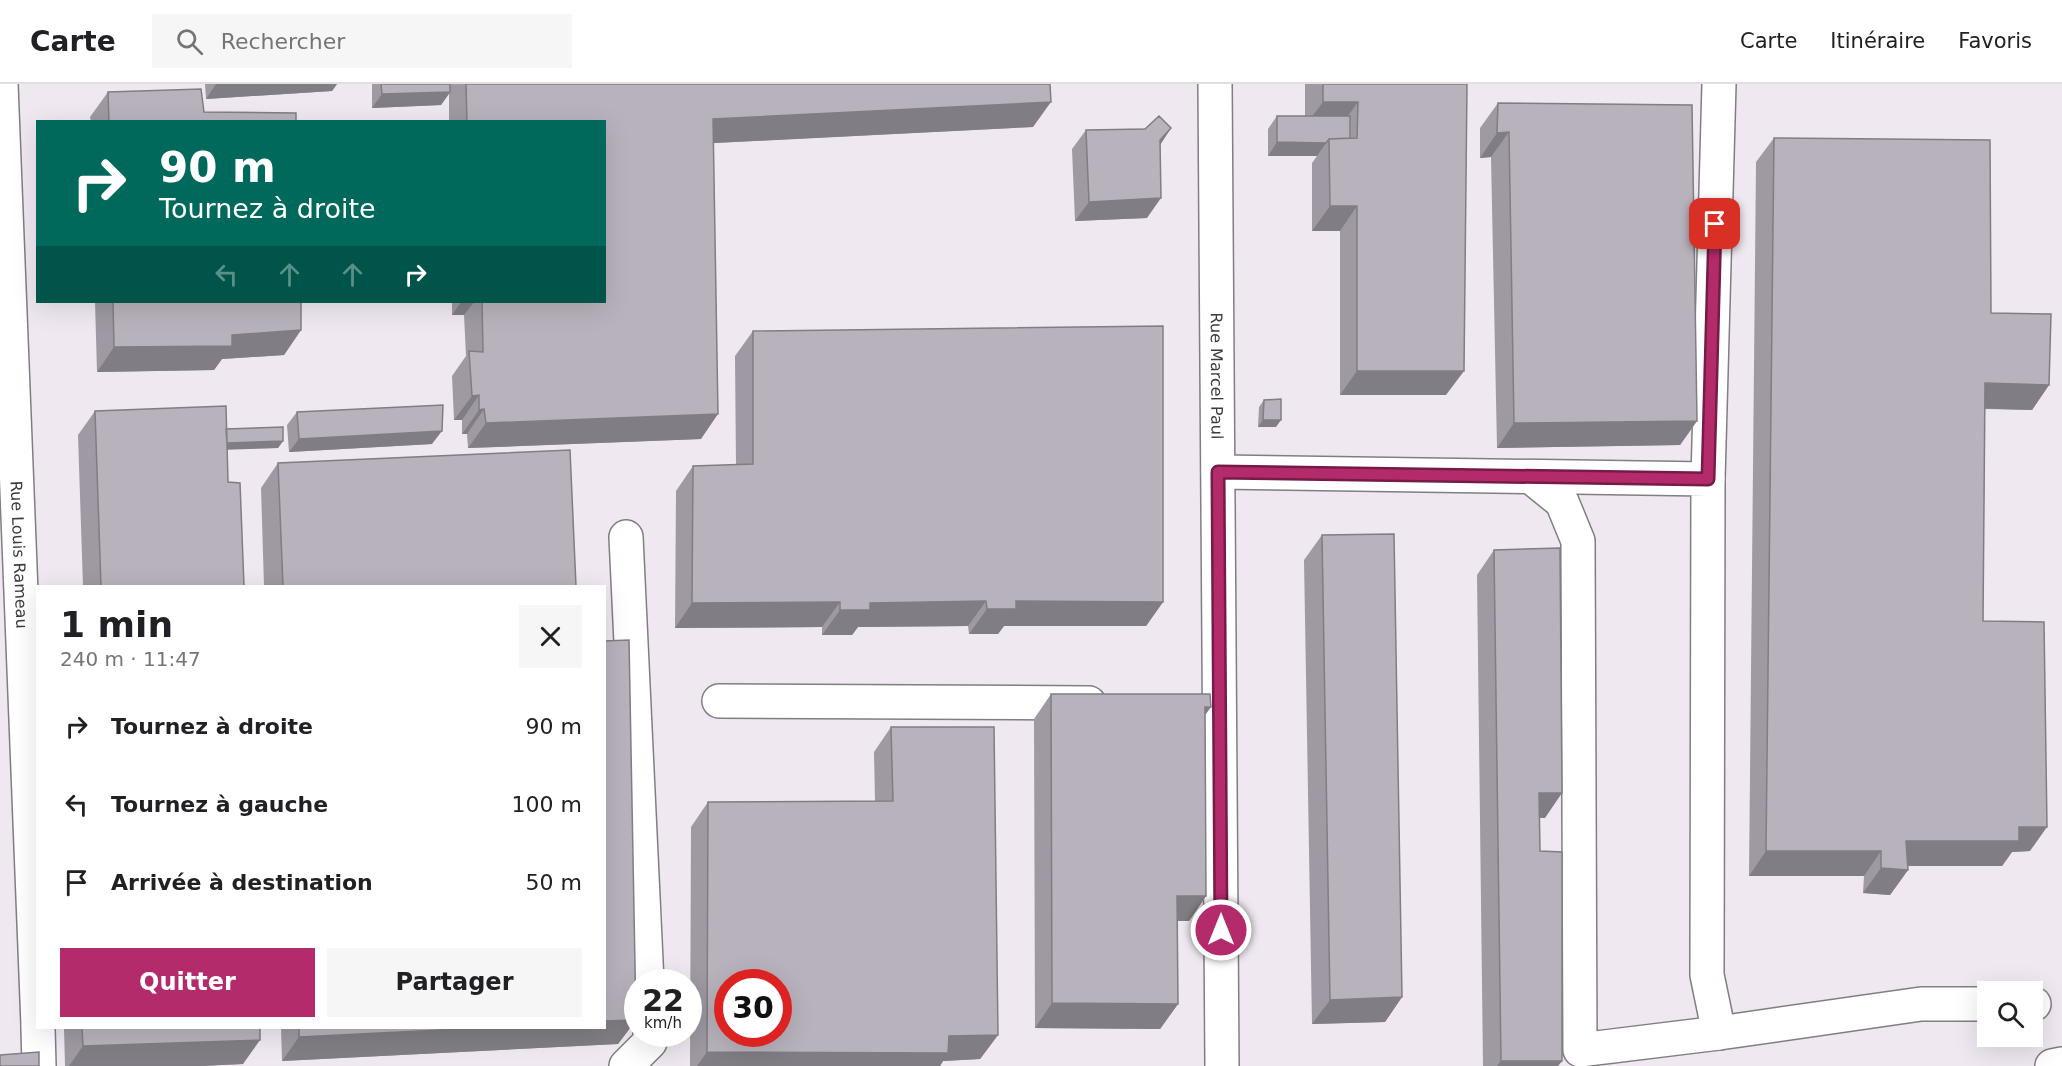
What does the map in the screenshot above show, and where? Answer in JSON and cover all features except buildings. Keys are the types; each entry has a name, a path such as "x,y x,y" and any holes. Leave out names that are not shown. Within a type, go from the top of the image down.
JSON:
{"street":[{"name":"Rue Louis Rameau","path":"1,84 36,975"},
{"name":"Rue Marcel Paul","path":"1215,84 1218,472 1205,704 1222,1066"},
{"path":"1719,84 1708,479 1707,975 1719,1033"},
{"path":"1218,472 1708,479"},
{"path":"1531,477 1562,502 1578,541 1580,1050 1920,1004 1977,1004"},
{"path":"626,537 647,969"},
{"path":"719,701 1124,703"},
{"name":"Rue Louis Rameau","path":"38,1029 39,1066"},
{"path":"626,1066 645,1047"},
{"path":"2052,1066 2062,1065"}],"route":[{"path":"1221,930 1218,472 1708,479 1715,224"}]}
